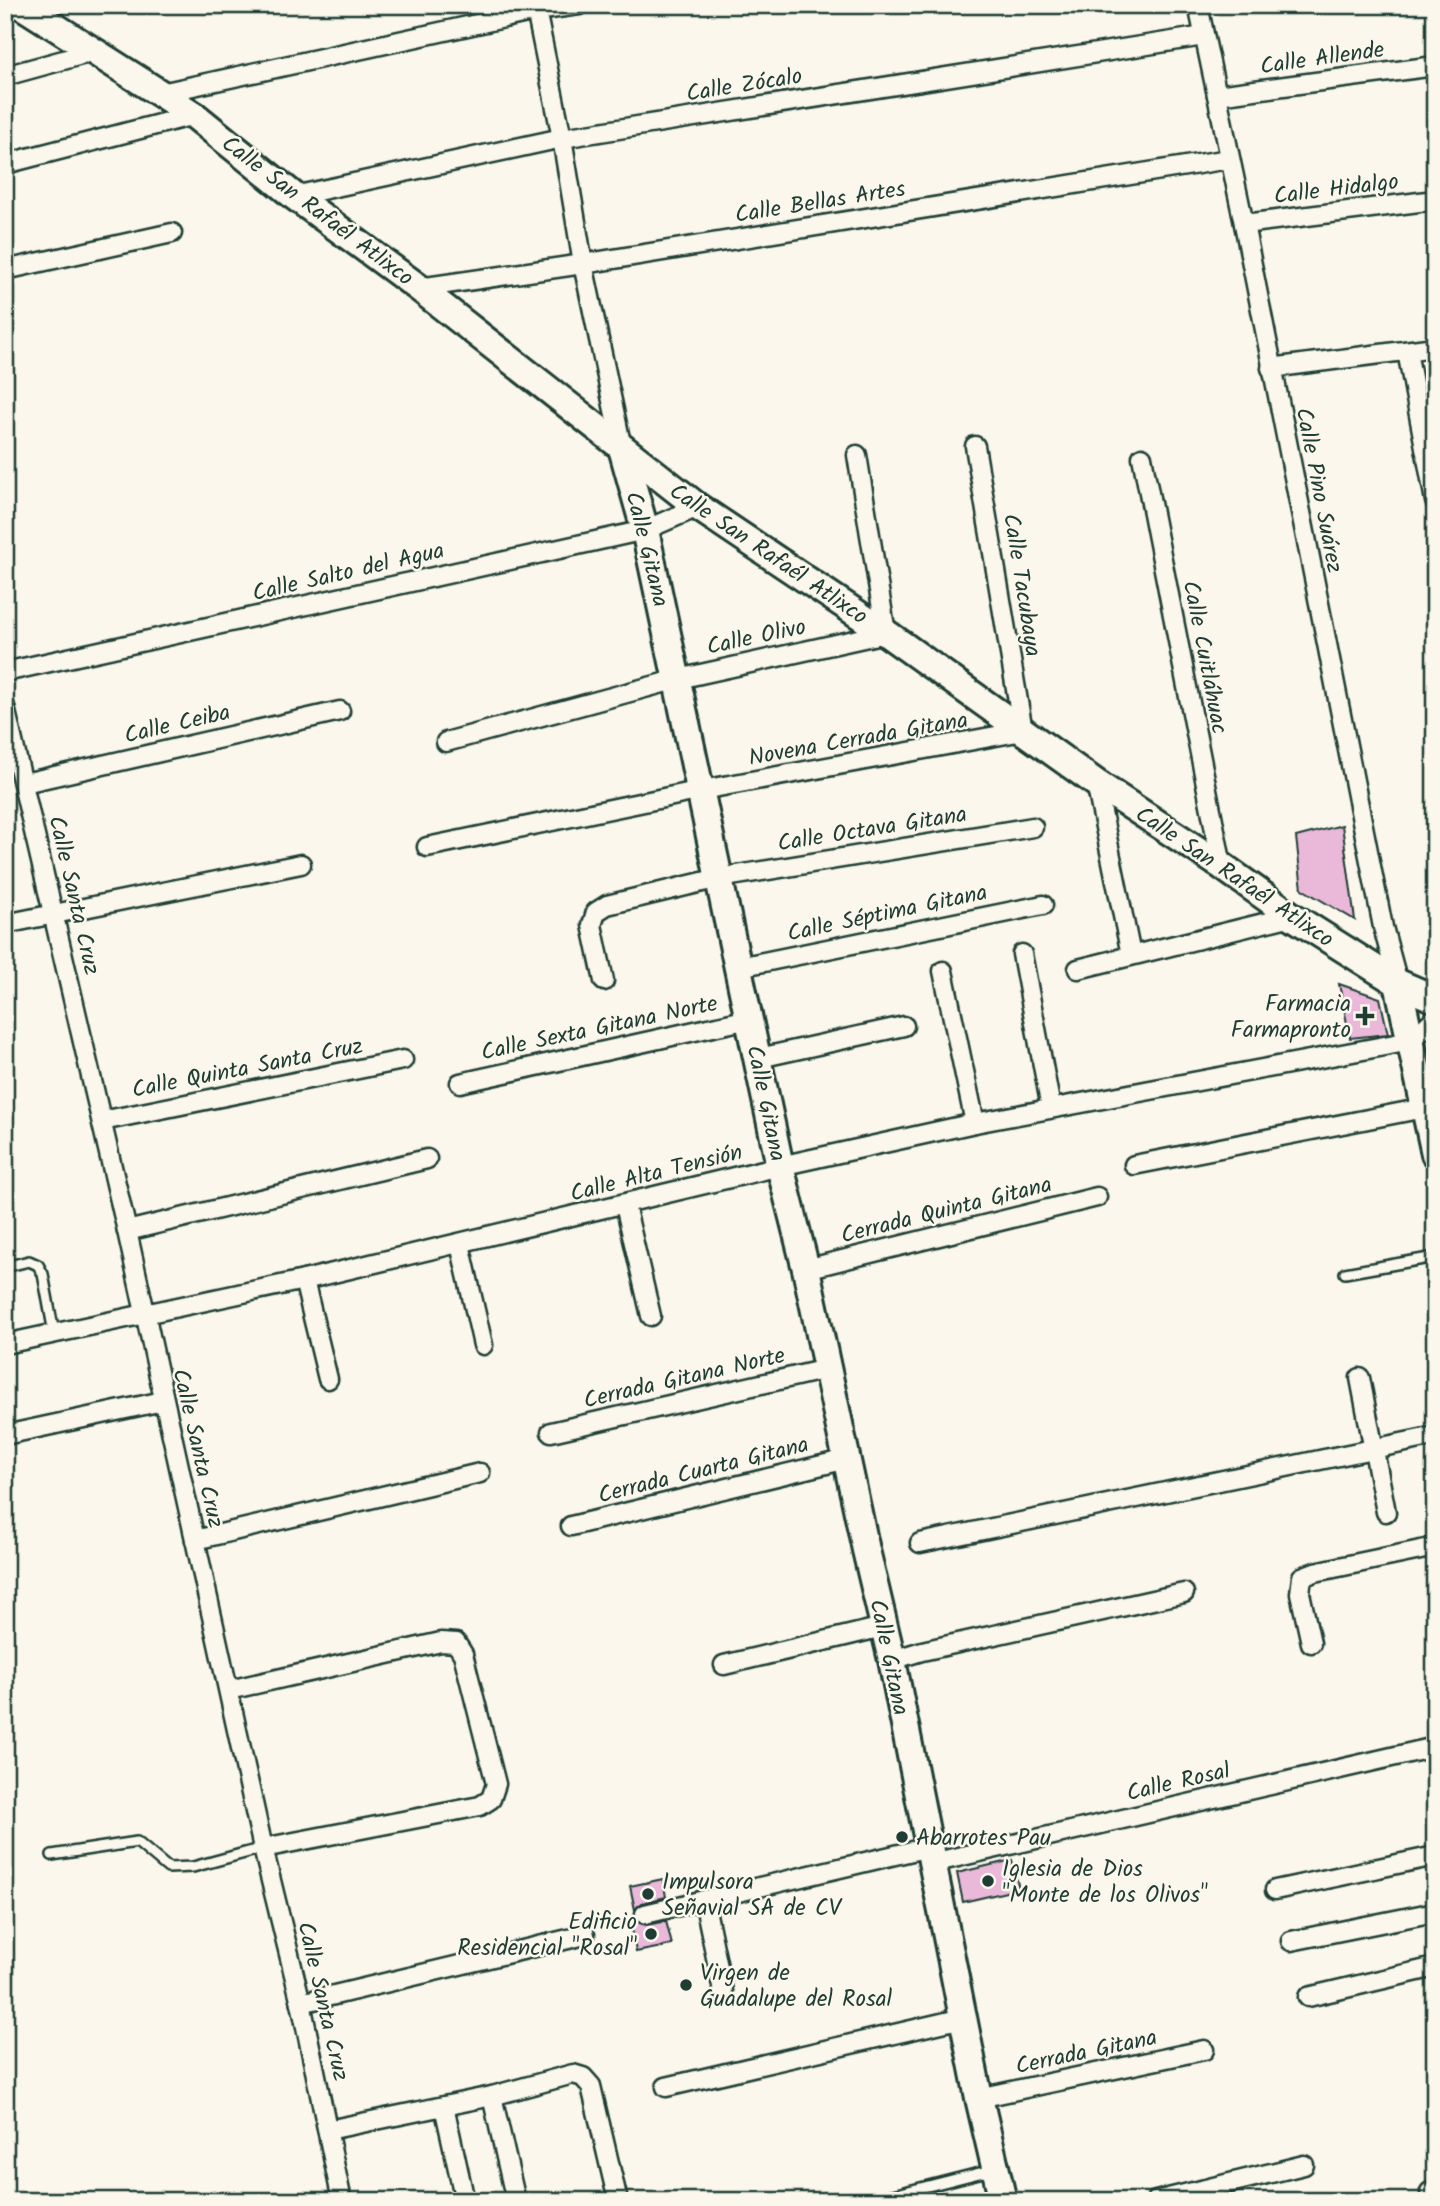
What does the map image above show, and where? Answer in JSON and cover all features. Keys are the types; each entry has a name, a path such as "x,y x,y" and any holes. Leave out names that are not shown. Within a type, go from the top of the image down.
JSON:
{"street":[{"name":"Calle San Rafaél Atlixco","path":"21,5 194,115 698,507 886,633 1096,783 1292,916 1398,983 1435,999"},
{"path":"161,93 535,8 579,5"},
{"name":"Calle Pino Suárez","path":"1198,5 1380,913 1398,983"},
{"name":"Calle Gitana","path":"535,8 562,138 583,264 622,448 645,530 780,1166 806,1269 892,1660 979,2098 1003,2201"},
{"name":"Calle Zócalo","path":"294,195 562,138 1204,36"},
{"path":"5,76 96,51"},
{"name":"Calle Allende","path":"1217,95 1435,66"},
{"path":"5,164 194,115"},
{"name":"Calle Bellas Artes","path":"419,288 583,264 1228,159"},
{"name":"Calle Hidalgo","path":"1244,224 1435,200"},
{"path":"5,270 172,233"},
{"path":"1270,368 1435,347"},
{"path":"1407,351 1435,501"},
{"name":"Calle Tacubaya","path":"975,446 1023,731"},
{"path":"857,454 886,633"},
{"name":"Calle Cuitláhuac","path":"1142,457 1222,866"},
{"name":"Calle Salto del Agua","path":"5,672 645,530 698,507"},
{"name":"Calle Olivo","path":"446,742 678,679 886,633"},
{"name":"Calle Santa Cruz","path":"5,707 146,1315 263,1848 301,2003 342,2201"},
{"name":"Calle Ceiba","path":"24,783 340,711"},
{"name":"Novena Cerrada Gitana","path":"427,846 702,790 1023,731"},
{"path":"1096,783 1131,956"},
{"name":"Calle Octava Gitana","path":"604,981 592,925 596,912 607,905 719,878 1033,827"},
{"path":"5,924 301,864"},
{"name":"Calle Séptima Gitana","path":"739,967 1044,905"},
{"path":"1078,969 1292,916"},
{"path":"1021,954 1051,1108"},
{"path":"943,971 975,1123"},
{"path":"1398,983 1435,1154"},
{"path":"1410,1041 1435,1018"},
{"name":"Calle Sexta Gitana Norte","path":"460,1083 749,1019"},
{"path":"759,1058 904,1026"},
{"name":"Calle Alta Tensión","path":"5,1344 304,1280 780,1166 975,1123 1410,1041"},
{"name":"Calle Quinta Santa Cruz","path":"102,1121 403,1060"},
{"path":"1135,1165 1424,1108"},
{"path":"127,1231 427,1159"},
{"name":"Cerrada Quinta Gitana","path":"806,1269 1097,1197"},
{"path":"625,1205 651,1316"},
{"path":"460,1244 483,1345"},
{"path":"304,1280 328,1379"},
{"name":"Cerrada Gitana Norte","path":"551,1432 827,1369"},
{"path":"1360,1378 1386,1512"},
{"path":"5,1435 163,1401"},
{"path":"920,1543 1435,1436"},
{"name":"Cerrada Cuarta Gitana","path":"571,1526 846,1458"},
{"path":"195,1540 480,1473"},
{"path":"1311,1643 1300,1593 1302,1577 1315,1572 1435,1548"},
{"path":"892,1660 1184,1593"},
{"path":"724,1665 883,1627"},
{"path":"229,1690 442,1642 456,1643 463,1654 496,1784 491,1800 480,1806 263,1848"},
{"name":"Calle Rosal","path":"645,1914 1435,1747"},
{"path":"1275,1890 1435,1856"},
{"path":"704,1900 723,1991"},
{"path":"1291,1941 1435,1912"},
{"path":"301,2003 585,1936"},
{"path":"1308,1997 1435,1967"},
{"path":"666,2087 963,2018"},
{"name":"Cerrada Gitana","path":"979,2098 1204,2050"},
{"path":"328,2130 492,2096 573,2074 583,2077 591,2087 618,2201"},
{"path":"492,2096 516,2201"},
{"path":"444,2106 465,2201"},
{"path":"1156,2201 1304,2165"}],"lane":[{"path":"1345,1273 1435,1257"},
{"path":"5,1267 29,1261 38,1265 43,1274 54,1333"},
{"path":"52,1855 137,1842 168,1868 193,1867 263,1848"},
{"path":"885,2197 996,2169"}],"building":[{"path":"1342,825 1355,920 1302,889 1296,837"},
{"name":"Farmacia Farmapronto","path":"1339,984 1380,998 1388,1034 1350,1038"},
{"name":"Iglesia de Dios \"Monte de los Olivos\"","path":"1012,1860 1019,1889 963,1902 957,1873"},
{"name":"Impulsora Señavial SA de CV","path":"663,1879 666,1897 642,1903 635,1910 630,1886"},
{"name":"Edificio Residencial \"Rosal\"","path":"666,1921 672,1945 636,1952 631,1924 637,1922 647,1925"}],"place":[{"name":"Farmacia Farmapronto","path":"1365,1016"},
{"name":"Abarrotes Pau","path":"902,1837"},
{"name":"Iglesia de Dios \"Monte de los Olivos\"","path":"988,1881"},
{"name":"Impulsora Señavial SA de CV","path":"648,1894"},
{"name":"Edificio Residencial \"Rosal\"","path":"651,1934"},
{"name":"Virgen de Guadalupe del Rosal","path":"686,1985"}]}
